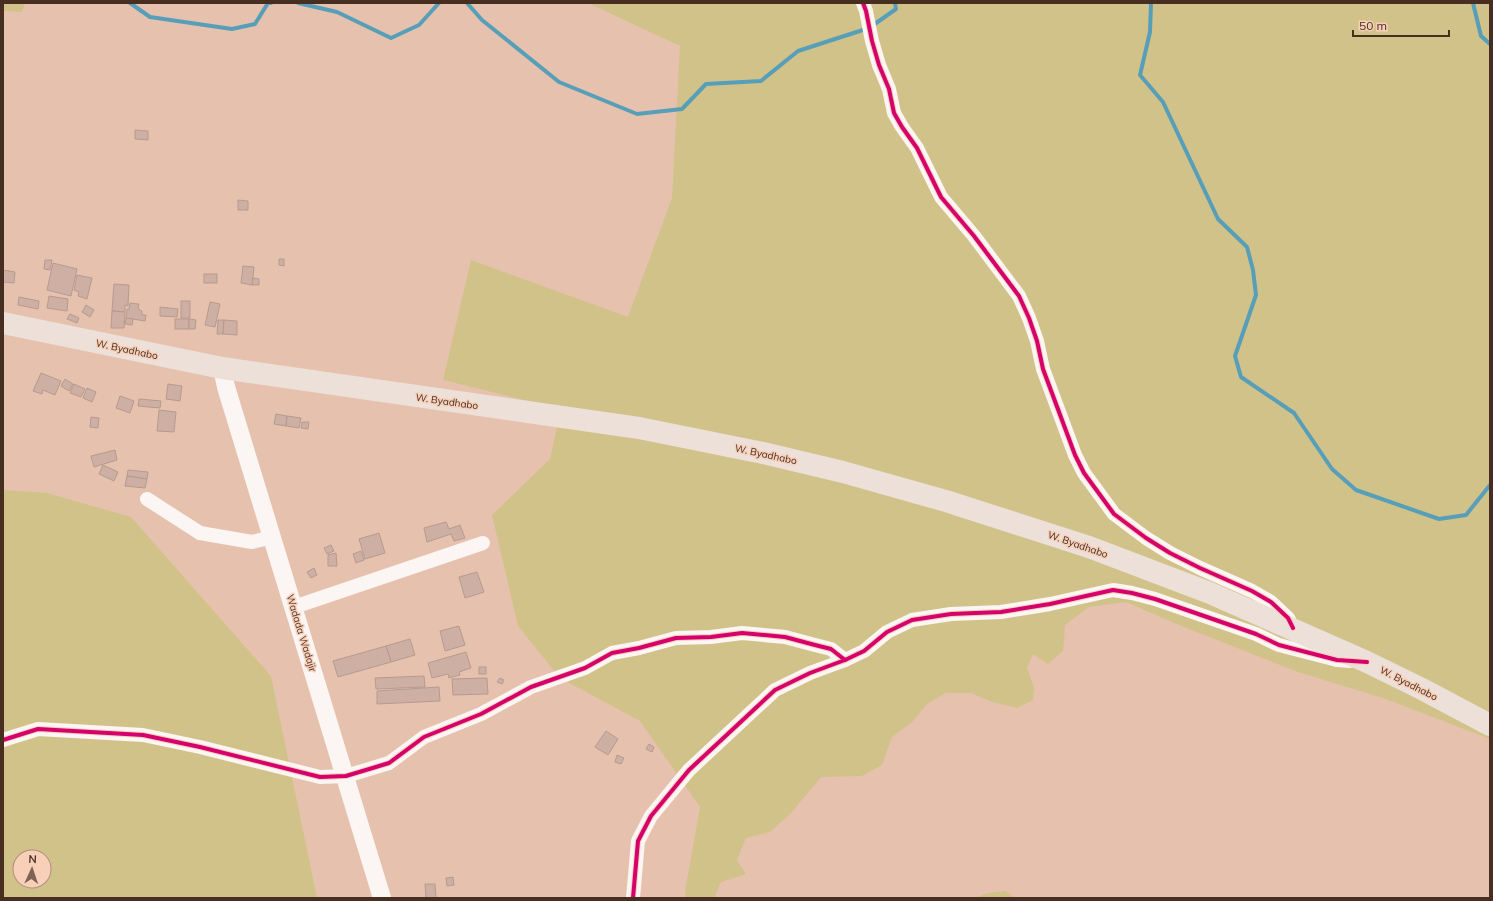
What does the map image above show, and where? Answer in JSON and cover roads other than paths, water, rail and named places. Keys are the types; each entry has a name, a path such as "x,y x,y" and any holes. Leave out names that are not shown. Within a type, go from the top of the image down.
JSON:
{"main road":[{"name":"W. Byadhabo","path":"3,323 222,368 639,428 763,453 843,472 946,501 1089,547 1210,593 1293,628 1367,662 1490,725"}],"street":[{"path":"863,3 879,65 889,89 894,113 902,127 918,148 941,197 974,236 1019,296 1037,341 1043,369 1075,455 1084,473 1114,514 1146,538 1170,553 1252,591 1271,602 1288,618 1293,628"},
{"name":"Wadada Wadajir","path":"222,368 226,387 382,898"},
{"path":"146,499 200,533 252,542 272,537"},
{"path":"294,607 483,543"},
{"path":"633,898 638,841 650,816 689,770 776,690 810,673 864,651 887,632 912,620 951,614 1008,611 1050,604 1113,590 1155,598 1256,634 1279,645 1337,660 1367,662"},
{"path":"3,740 38,729 143,735 200,747 320,777 346,776 389,763 424,737 481,714 531,687 585,668 612,653 639,648 676,638 710,637 742,633 785,637 831,649 845,660"}],"waterway":[{"path":"130,3 150,17 232,29 255,24 268,3 271,3"},
{"path":"298,3 337,12 391,38 419,25 439,3"},
{"path":"467,3 482,20 559,82 637,114 682,109 706,84 761,81 798,51 869,28 896,9 895,3"},
{"path":"1151,3 1150,32 1140,75 1163,102 1218,219 1247,247 1253,270 1256,295 1235,356 1241,377 1294,413 1332,469 1356,490 1439,519 1466,515 1490,485"},
{"path":"1473,3 1481,36 1490,44"}]}
